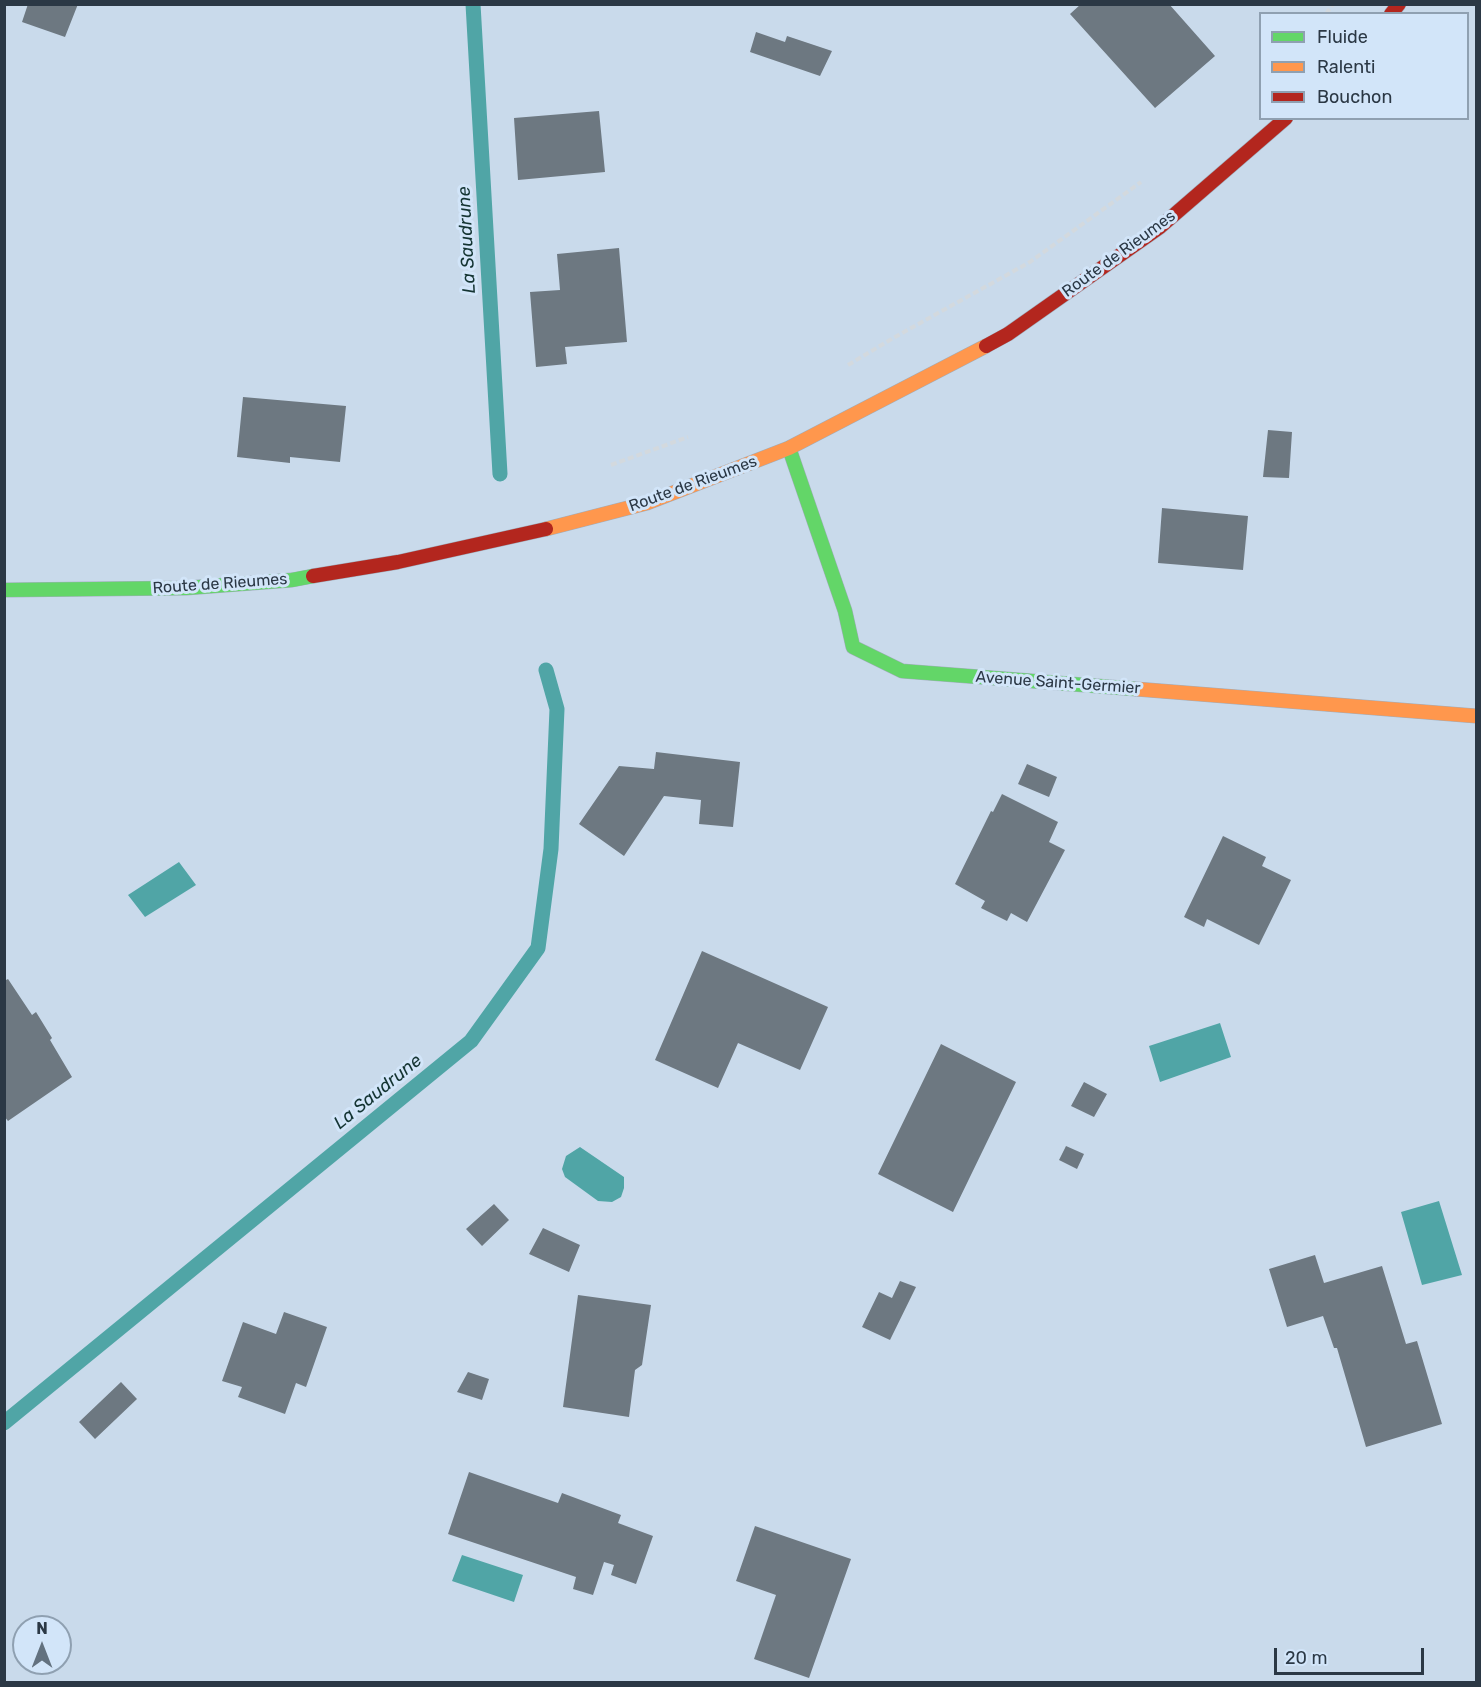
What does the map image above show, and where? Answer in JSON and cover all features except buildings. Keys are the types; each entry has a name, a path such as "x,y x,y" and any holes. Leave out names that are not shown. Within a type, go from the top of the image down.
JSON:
{"main road":[{"name":"Route de Rieumes","path":"4,590 186,588 292,580 398,562 543,530 647,503 789,448 1008,334 1160,228 1284,120"},
{"name":"Avenue Saint-Germier","path":"789,448 845,611 853,647 902,671 1476,716"}],"path":[{"path":"846,367 1030,262 1142,182"},
{"path":"610,465 698,434"}],"shaded area":[{"path":"179,862 196,885 145,917 128,895"},
{"path":"1220,1023 1231,1057 1160,1082 1149,1046"},
{"path":"580,1147 624,1177 621,1197 612,1202 598,1201 565,1177 562,1169 566,1156"},
{"path":"1439,1201 1462,1275 1422,1285 1401,1212"},
{"path":"462,1555 523,1575 514,1602 452,1581"}],"waterway":[{"name":"La Saudrune","path":"473,4 500,474"},
{"name":"La Saudrune","path":"4,1423 471,1041 538,948 551,849 557,709 546,670"}],"traffic: fast":[{"path":"789,448 845,611 853,647 902,671 1136,689"},
{"path":"4,590 186,588 292,580 313,576"}],"traffic: slow":[{"path":"546,529 647,503 789,448 986,346"},
{"path":"1136,689 1476,716"}],"traffic: jam":[{"path":"1393,12 1399,4"},
{"path":"986,346 1008,334 1160,227 1284,120"},
{"path":"313,576 398,562 546,529"}]}
